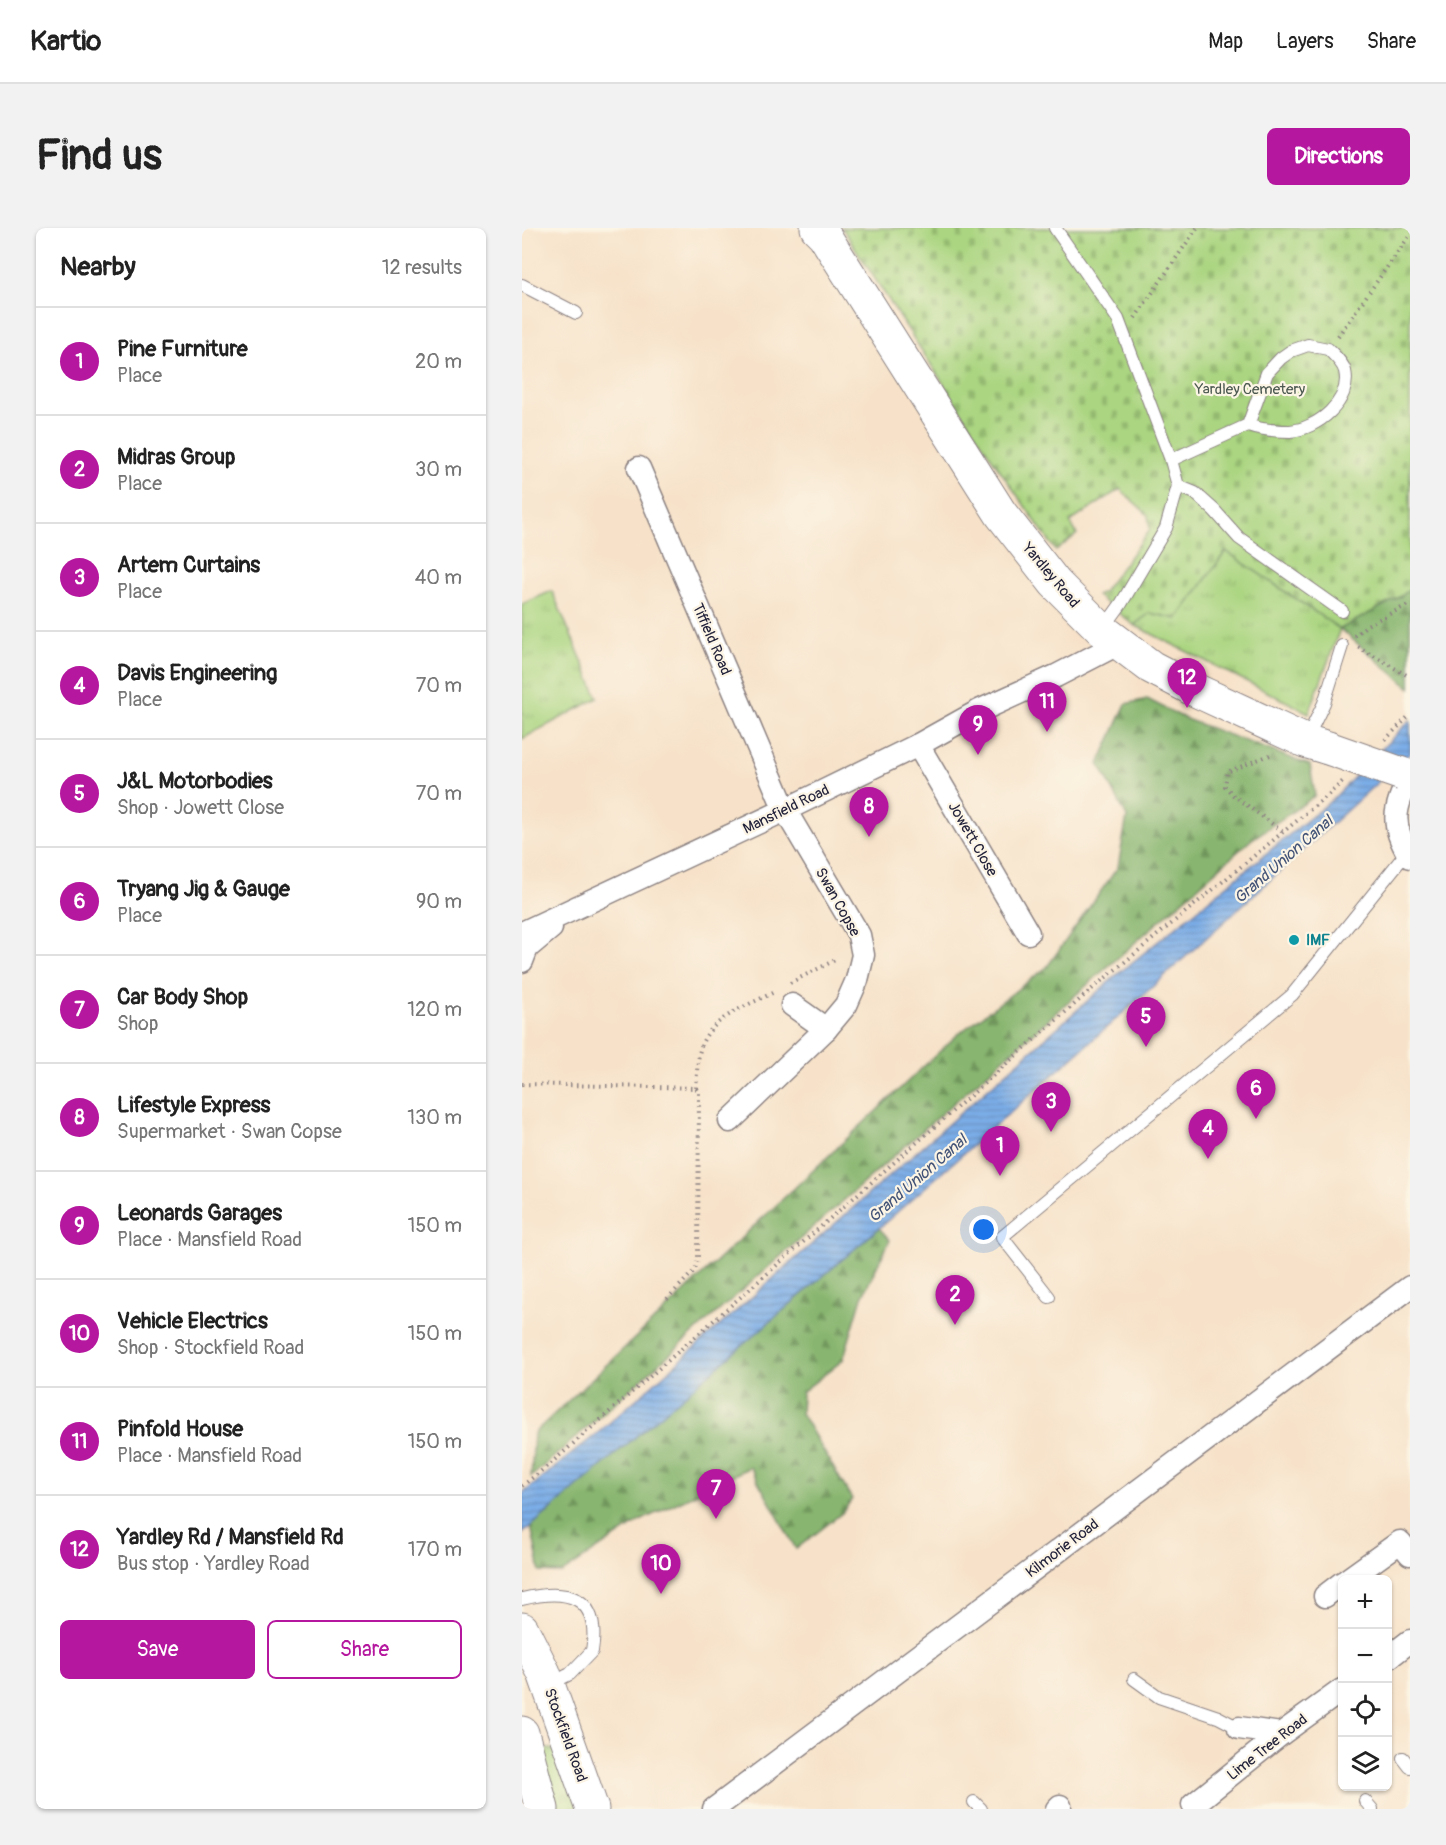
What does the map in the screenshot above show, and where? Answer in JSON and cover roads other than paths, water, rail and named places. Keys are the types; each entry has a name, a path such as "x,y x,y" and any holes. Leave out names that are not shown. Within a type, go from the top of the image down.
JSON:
{"main road":[{"name":"Yardley Road","path":"817,228 1001,514 1055,583 1110,637 1151,667 1191,688 1309,741 1407,776"},
{"name":"Stockfield Road","path":"522,1629 549,1685 592,1809"},
{"path":"522,1733 543,1809"}],"street":[{"name":"Tiffield Road","path":"639,468 785,810"},
{"name":"Mansfield Road","path":"522,933 785,810 918,745 979,711 1056,676 1110,637"},
{"name":"Jowett Close","path":"918,745 1028,933"},
{"path":"1407,776 1395,810 1397,834 1408,854"},
{"name":"Swan Copse","path":"730,1121 826,1029 846,1005 857,980 863,956 859,935 785,810"},
{"name":"Mansfield Road","path":"522,962 527,948 581,905"},
{"path":"792,1005 826,1029"},
{"name":"Kilmorie Road","path":"714,1809 1410,1287"},
{"path":"1354,1575 1400,1542 1410,1554"},
{"path":"1392,1655 1410,1641"},
{"name":"Lime Tree Road","path":"1193,1805 1281,1734 1338,1693"},
{"path":"1239,1728 1281,1734"}],"lane":[{"path":"1055,228 1118,319 1171,460 1178,486 1166,528 1121,604 1110,637"},
{"path":"522,285 576,313"},
{"path":"1171,460 1248,425 1266,373 1291,351 1308,345 1328,349 1345,369 1346,382 1342,398 1331,411 1310,425 1291,431 1259,430 1248,425"},
{"path":"1178,486 1196,494 1239,538 1342,611"},
{"path":"1309,741 1342,646"},
{"path":"1049,1297 1002,1237 1292,995 1408,854"},
{"path":"522,1599 544,1594 564,1594 580,1602 589,1614 594,1634 592,1651 570,1674 549,1685"},
{"path":"1134,1679 1159,1697 1218,1717 1239,1728"}],"water":[{"name":"Grand Union Canal","path":"1410,720 1410,753 1150,989 879,1228 522,1534 522,1494 599,1432 1118,974 1332,800"}],"place":[{"name":"Yardley Rd / Mansfield Rd","path":"1187,708"},
{"name":"Pinfold House","path":"1047,732"},
{"name":"Leonards Garages","path":"978,755"},
{"name":"Lifestyle Express","path":"869,837"},
{"name":"IMF","path":"1294,940"},
{"name":"J&L Motorbodies","path":"1146,1047"},
{"name":"Tryang Jig & Gauge","path":"1256,1119"},
{"name":"Artem Curtains","path":"1051,1132"},
{"name":"Davis Engineering","path":"1208,1159"},
{"name":"Pine Furniture","path":"1000,1176"},
{"name":"Midras Group","path":"955,1325"},
{"name":"Car Body Shop","path":"716,1519"},
{"name":"Vehicle Electrics","path":"661,1594"}],"park label":[{"name":"Yardley Cemetery","path":"1250,389"}]}
